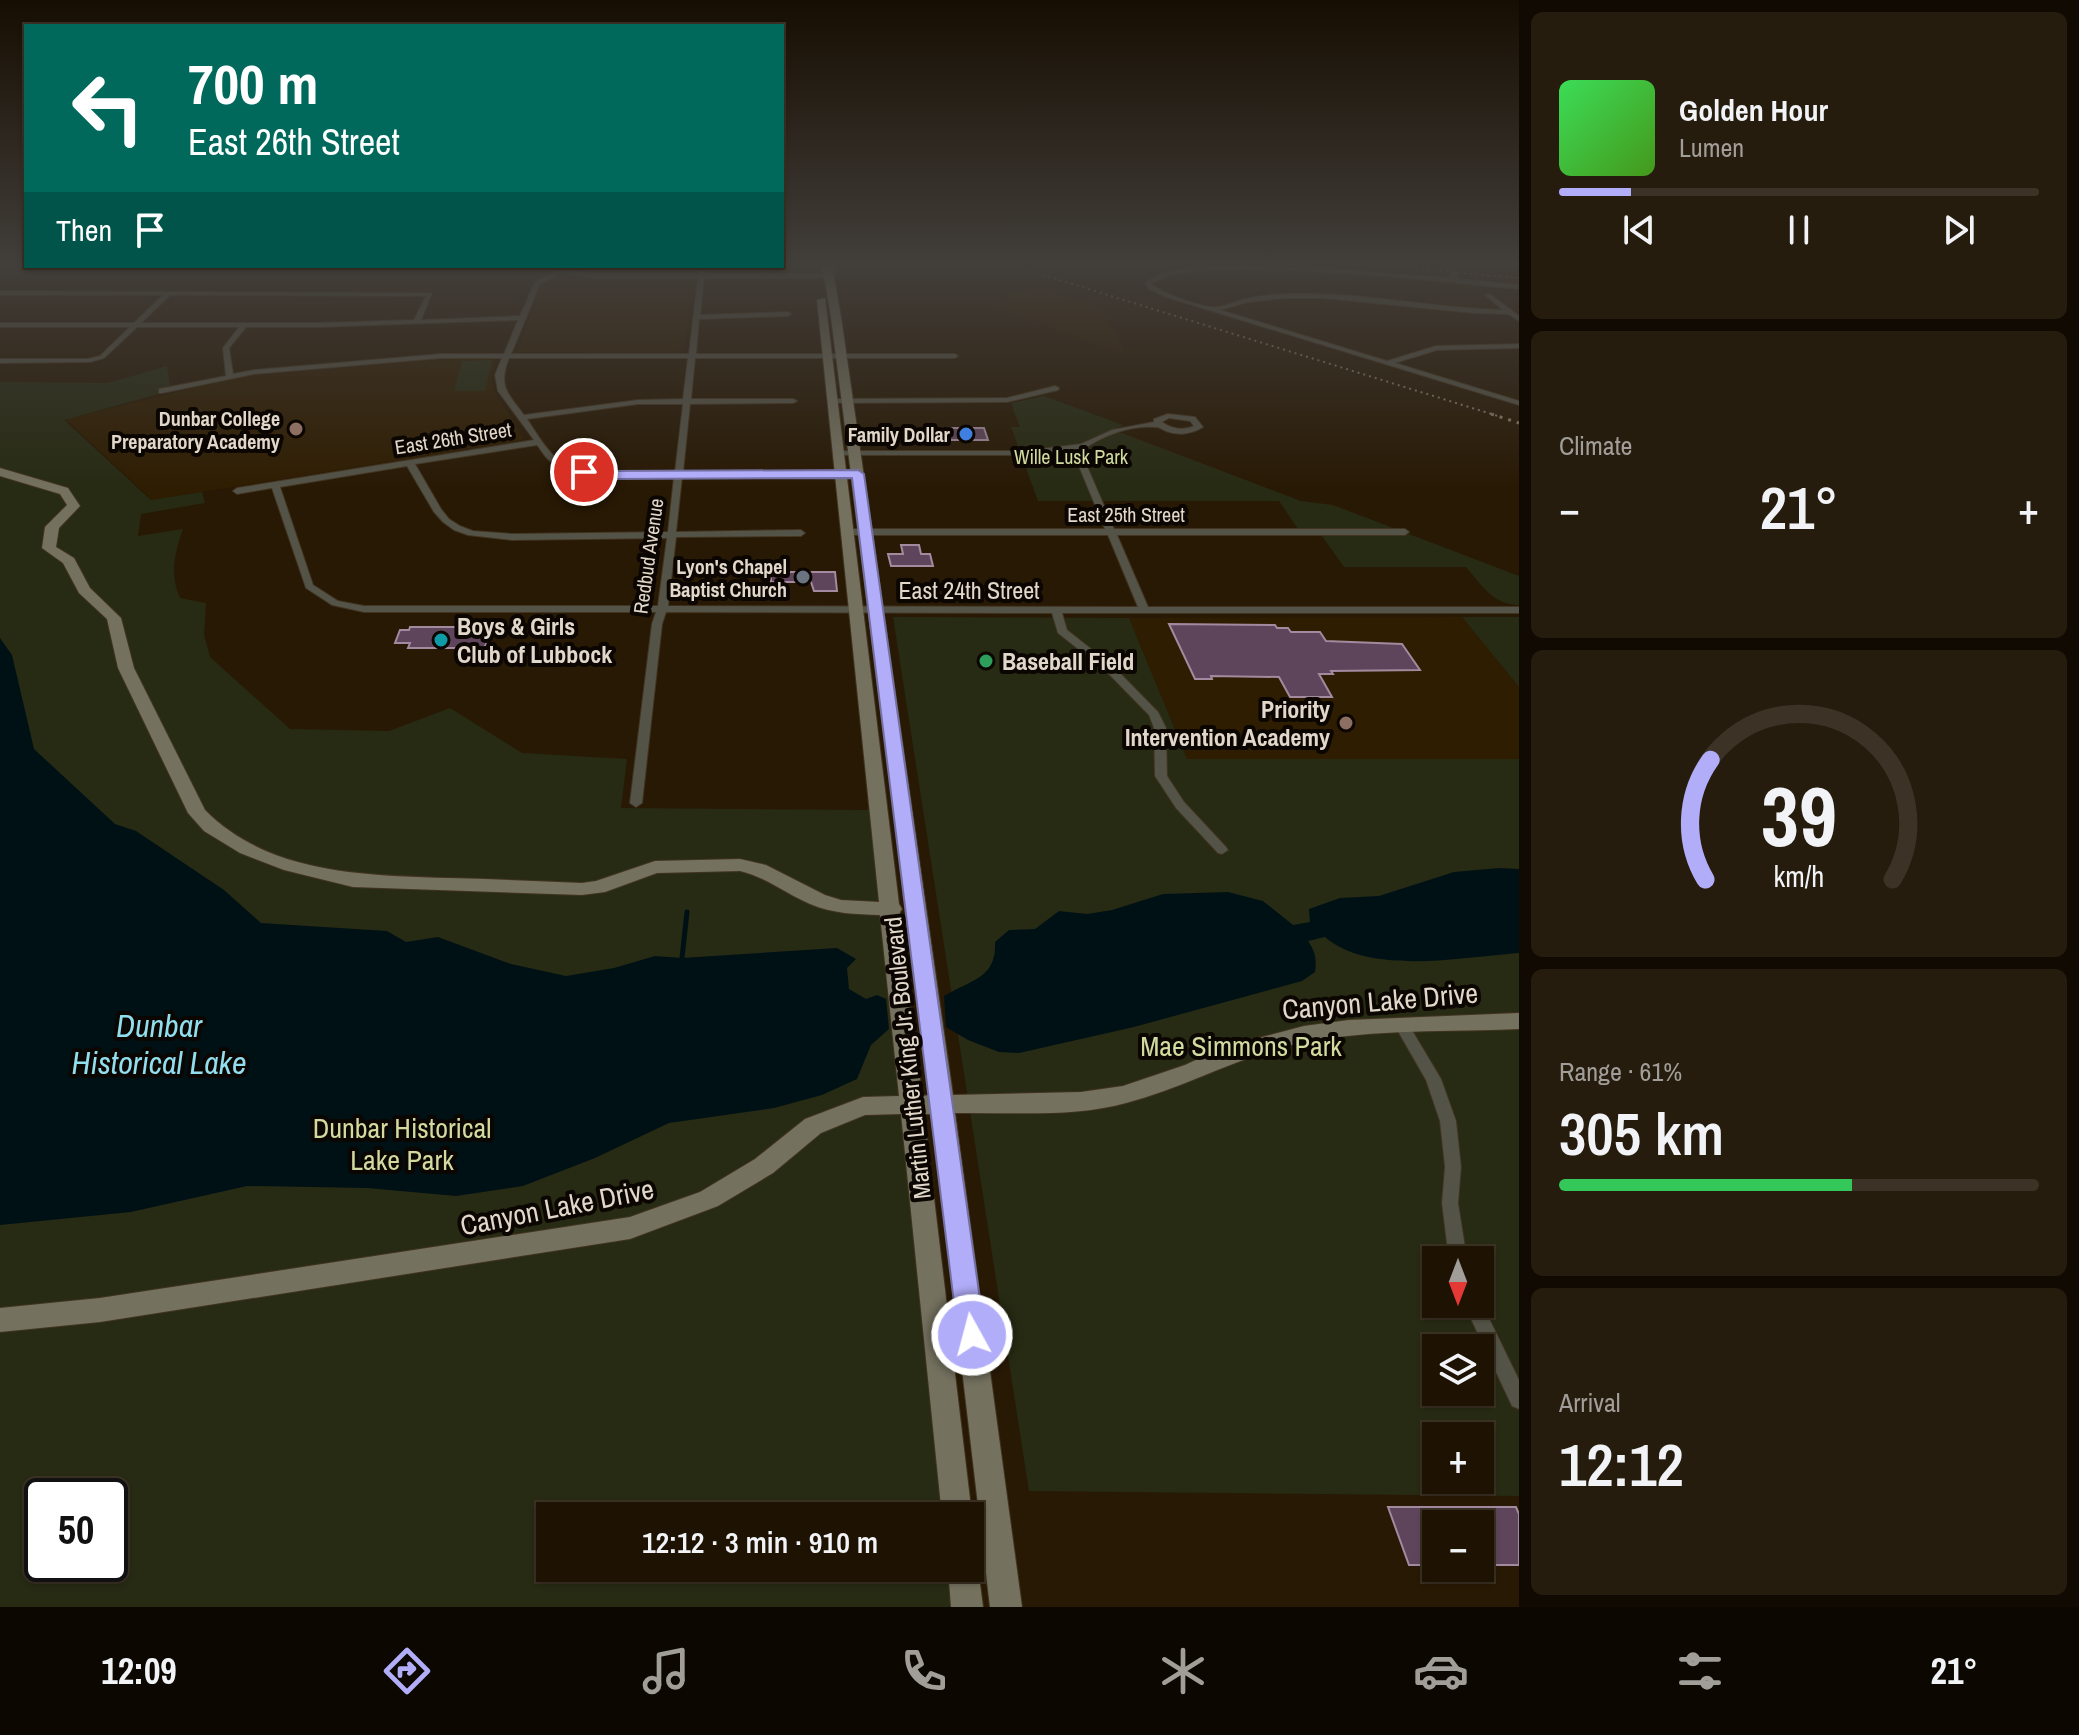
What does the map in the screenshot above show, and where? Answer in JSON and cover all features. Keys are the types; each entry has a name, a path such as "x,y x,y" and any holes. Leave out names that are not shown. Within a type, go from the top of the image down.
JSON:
{"main road":[{"name":"Martin Luther King Jr. Boulevard","path":"826,339 833,401 846,453 858,474 943,1104 1006,1607"},
{"name":"Martin Luther King Jr. Boulevard","path":"838,339 848,401 846,453 840,474 892,909 955,1502"},
{"path":"0,472 64,491 70,496 74,506 52,527 49,548 69,561 84,590 114,618 126,668 197,813 208,827 229,839 305,870 353,881 582,889 598,887 655,867 740,865 759,869 818,900 840,907 892,909"},
{"name":"Canyon Lake Drive","path":"0,1320 100,1310 630,1228 667,1217 736,1184 813,1126 863,1106 911,1103 1041,1104 1124,1095 1271,1040 1349,1028 1519,1021"},
{"path":"964,1582 967,1607"}],"street":[{"path":"0,361 93,360 102,357 121,339"},
{"path":"230,376 226,348 233,339"},
{"path":"514,339 499,375 500,384 506,399 538,442"},
{"name":"Redbud Avenue","path":"636,803 693,339"},
{"path":"1308,339 1519,403"},
{"path":"1387,363 1416,351 1443,347 1519,346"},
{"path":"162,391 230,376 407,357 955,356"},
{"path":"833,401 1007,400 1055,388"},
{"path":"520,418 620,403 793,401"},
{"path":"846,453 1024,453 1083,446 1130,427 1158,424"},
{"name":"East 26th Street","path":"237,491 538,442 551,458 574,470 606,475 858,474"},
{"path":"1083,446 1077,455 1144,610"},
{"path":"410,463 441,517 453,527 475,534 501,537 801,533"},
{"name":"East 24th Street","path":"275,485 309,586 325,598 350,606 395,611 1519,610"},
{"name":"East 25th Street","path":"847,532 1405,532"},
{"path":"1056,610 1062,631 1110,669 1154,714 1160,728 1161,776 1180,805 1222,850"},
{"path":"1402,1026 1433,1079 1448,1121 1453,1167 1450,1203 1456,1246"},
{"path":"1480,1318 1519,1400"}],"shaded area":[{"path":"522,339 685,339 684,350 676,353 517,352"},
{"path":"1082,339 1118,339 1126,355"},
{"name":"Dunbar College Preparatory Academy","path":"491,358 496,361 492,378 494,391 522,440 152,500 66,419 240,377 413,360"},
{"name":"Priority Intervention Academy","path":"1462,617 1519,687 1519,759 1187,759 1129,618"}],"green space":[{"path":"492,360 485,391 454,391 462,361"},
{"name":"Dunbar Historical Lake Park","path":"167,366 170,386 162,388 166,392 64,420 151,500 202,492 205,503 141,514 138,536 183,529 176,555 175,580 180,598 206,603 204,635 210,657 290,729 389,731 450,708 522,753 627,759 621,808 870,810 943,1502 536,1502 536,1582 950,1582 953,1607 0,1607 0,382 108,383"},
{"name":"Wille Lusk Park","path":"1044,396 1123,425 1114,430 1301,501 1333,505 1519,576 1519,605 1495,598 1466,567 1344,567 1317,529 1298,529 1279,501 1038,501 1011,427 1020,427 1011,403"},
{"name":"Mae Simmons Park","path":"893,617 1129,618 1187,759 1519,759 1519,1496 1029,1491"},
{"path":"1462,617 1519,617 1519,687"}],"water":[{"name":"Dunbar Historical Lake","path":"0,638 12,655 34,749 115,824 136,831 224,890 261,923 387,931 406,942 438,937 511,964 566,976 614,968 655,956 682,958 837,948 856,959 847,968 849,989 866,999 877,995 886,999 889,1029 871,1045 857,1079 822,1095 774,1108 669,1123 595,1158 523,1186 456,1196 367,1188 247,1186 131,1212 0,1225"},
{"path":"1519,869 1519,953 1445,960 1391,960 1366,957 1344,949 1325,937 1308,941 1315,955 1315,972 1302,981 1134,1027 1019,1053 999,1052 946,1027 944,996 987,971 992,963 995,942 1009,930 1035,929 1059,911 1087,914 1112,910 1163,894 1228,892 1263,901 1293,925 1310,922 1309,909 1340,898 1379,896 1454,872"}],"building":[{"name":"Family Dollar","path":"944,428 984,428 988,440 947,440"},
{"path":"901,545 919,545 921,554 930,554 933,566 891,566 888,554 903,554"},
{"name":"Lyon's Chapel Baptist Church","path":"771,572 835,572 837,591 814,591 811,582 771,582"},
{"name":"Priority Intervention Academy","path":"1169,624 1275,625 1277,628 1288,628 1291,632 1320,632 1326,641 1402,644 1420,670 1331,671 1333,674 1319,674 1332,697 1290,697 1279,677 1211,676 1212,679 1195,679"},
{"name":"Boys & Girls Club of Lubbock","path":"410,627 495,627 484,648 408,648 410,643 395,643 400,630 409,630"},
{"path":"1388,1507 1516,1507 1519,1514 1519,1565 1494,1565 1494,1510 1422,1510 1422,1565 1409,1565"}],"waterway":[{"path":"682,958 687,912"}],"railway":[{"path":"1250,339 1498,416"},
{"path":"1491,414 1519,423"}],"place":[{"name":"Dunbar College Preparatory Academy","path":"296,429"},
{"name":"Family Dollar","path":"966,434"},
{"name":"Lyon's Chapel Baptist Church","path":"803,577"},
{"name":"Boys & Girls Club of Lubbock","path":"441,640"},
{"name":"Baseball Field","path":"986,661"},
{"name":"Priority Intervention Academy","path":"1346,723"}],"route":[{"path":"584,472 606,475 858,474 972,1335"}]}
